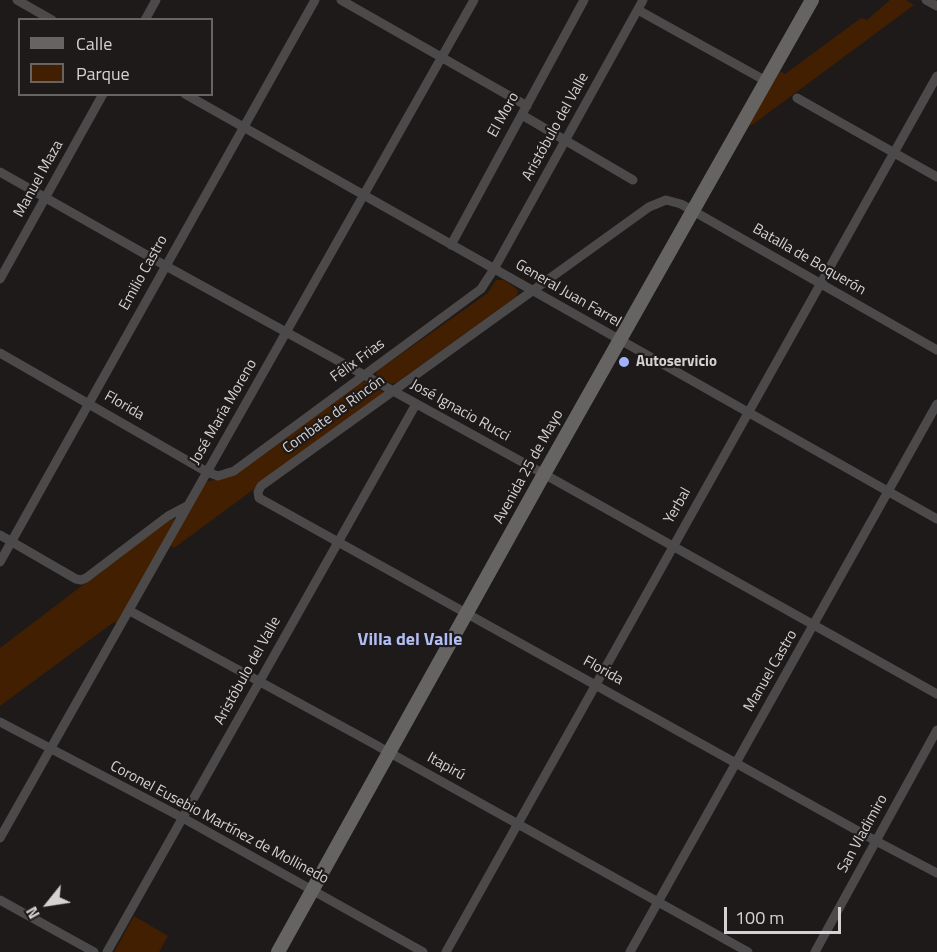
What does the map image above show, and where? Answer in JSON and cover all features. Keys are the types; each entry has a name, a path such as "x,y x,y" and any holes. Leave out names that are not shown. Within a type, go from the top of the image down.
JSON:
{"main road":[{"name":"Avenida 25 de Mayo","path":"278,952 544,474 812,0"}],"street":[{"path":"17,0 48,18"},
{"path":"146,18 156,0"},
{"name":"Emilio Castro","path":"0,562 315,0"},
{"path":"341,0 441,57 524,110 566,141 633,180"},
{"name":"José María Moreno","path":"0,838 474,0"},
{"name":"El Moro","path":"451,245 585,0"},
{"name":"Aristóbulo del Valle","path":"494,269 643,0"},
{"path":"926,0 937,6"},
{"path":"638,10 766,81"},
{"name":"Yerbal","path":"446,952 937,76"},
{"name":"Manuel Maza","path":"0,279 102,96"},
{"name":"General Juan Farrel","path":"188,96 937,519"},
{"path":"797,98 937,177"},
{"name":"José Ignacio Rucci","path":"0,172 937,694"},
{"name":"Batalla de Boquerón","path":"666,200 681,204 937,350"},
{"name":"Combate de Rincón","path":"258,492 261,486 649,207 666,200"},
{"name":"Félix Frias","path":"207,472 219,476 234,471 474,296 494,269"},
{"name":"Florida","path":"0,353 207,472"},
{"name":"Aristóbulo del Valle","path":"107,952 416,404"},
{"name":"Manuel Castro","path":"630,952 937,404"},
{"name":"Florida","path":"258,492 259,498 876,842 937,873"},
{"path":"0,535 76,579 86,578 168,516 187,506"},
{"name":"Itapirú","path":"130,611 748,952"},
{"name":"Coronel Eusebio Martínez de Mollinedo","path":"0,722 183,818 423,952"},
{"name":"San Vladimiro","path":"816,952 937,730"},
{"path":"0,900 94,952"}],"green space":[{"path":"890,0 906,0 914,5 749,125 780,71 785,74 861,18 867,20"},
{"path":"496,280 504,280 517,289 518,293 515,298 397,382 392,384 376,375 377,371 488,293"},
{"path":"366,382 383,392 382,395 174,548 170,545 206,482 222,478 360,383"},
{"path":"171,518 175,520 117,624 114,622 0,706 0,648"},
{"path":"134,916 168,936 159,952 114,952"}],"place":[{"name":"Autoservicio","path":"624,362"}],"district":[{"name":"Villa del Valle","path":"410,641"}]}
